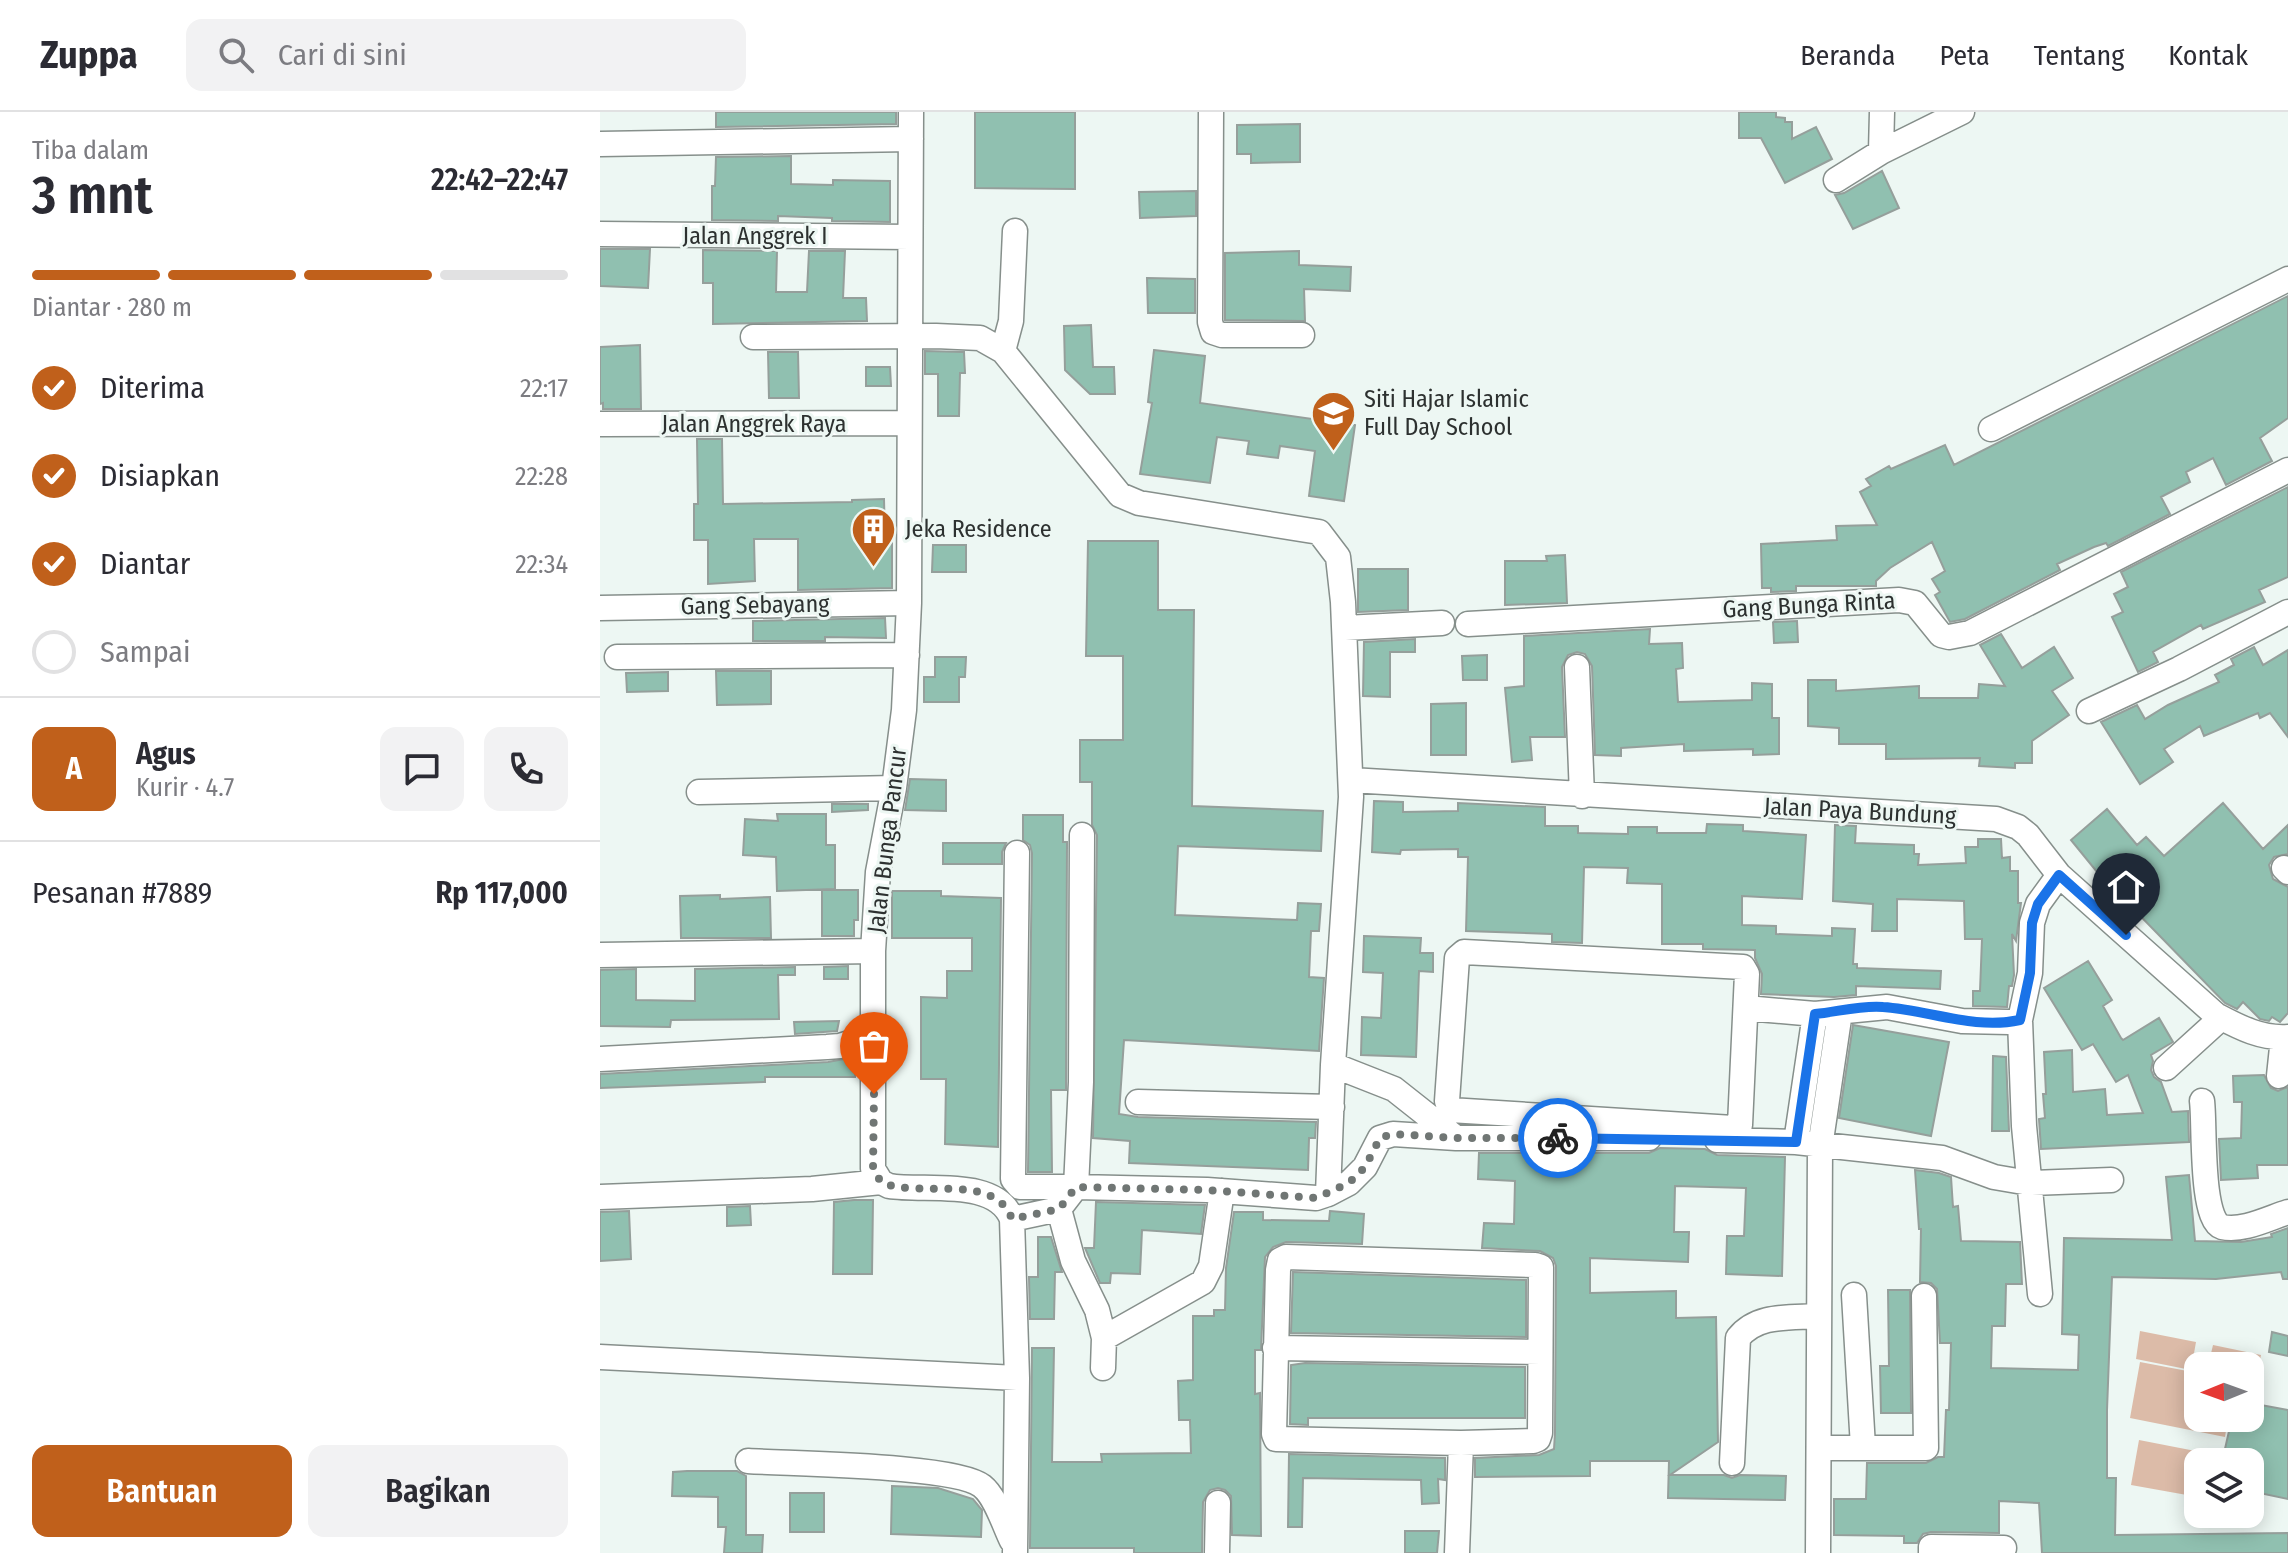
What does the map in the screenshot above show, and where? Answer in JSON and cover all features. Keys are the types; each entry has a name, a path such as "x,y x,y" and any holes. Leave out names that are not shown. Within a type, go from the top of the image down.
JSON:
{"street":[{"name":"Jalan Bunga Pancur","path":"881,1182 875,1176 872,1152 875,1035 873,951 878,872 894,788 907,655 911,112"},
{"path":"1211,112 1210,322 1213,332 1222,335 1302,335"},
{"path":"1881,152 1882,112"},
{"path":"1836,180 1881,152 1962,112"},
{"path":"600,144 911,139"},
{"path":"1003,351 1011,321 1015,231"},
{"name":"Jalan Anggrek I","path":"600,234 910,237"},
{"path":"1991,429 2288,279"},
{"path":"753,337 980,338 1003,351 1120,495 1139,503 1319,532 1338,557 1345,628 1351,780 1328,1194"},
{"name":"Jalan Anggrek Raya","path":"600,424 909,423"},
{"name":"Gang Bunga Rinta","path":"1468,624 1899,600 1915,603 1941,635 1958,636 1970,633 2288,470"},
{"name":"Gang Sebayang","path":"600,608 909,603"},
{"path":"2089,711 2191,663 2288,612"},
{"path":"1345,628 1442,623"},
{"path":"617,657 907,655"},
{"path":"1577,667 1582,796"},
{"name":"Jalan Paya Bundung","path":"1351,780 1996,819 2018,827 2028,835 2059,875 2221,1018 2245,1030 2286,1038"},
{"path":"699,792 894,788"},
{"path":"1012,1219 1059,1209 1076,1187 1081,1082 1082,835"},
{"path":"1017,853 1013,1179 1020,1187 1222,1191 1316,1198 1349,1183 1365,1167 1380,1138 1393,1134 1456,1138 1656,1138 1808,1144 1942,1158 1994,1177 2029,1183 2111,1180"},
{"path":"2040,1294 2024,1126 2020,1020 2030,973 2032,923 2038,904 2059,875"},
{"path":"600,955 873,951"},
{"path":"1464,952 1738,966 1746,969 1747,974 1746,1008 1742,1122 1737,1128 1447,1108 1457,958 1464,952"},
{"path":"1746,1008 1815,1014 1887,1007 1962,1021 2020,1020"},
{"path":"1808,1144 1840,1012"},
{"path":"1815,1014 1808,1144 1818,1316 1818,1553"},
{"path":"2166,1068 2221,1018"},
{"path":"600,1059 827,1047 875,1035"},
{"path":"2279,1076 2286,1038"},
{"path":"1333,1065 1394,1089 1456,1138"},
{"path":"2202,1101 2205,1168 2210,1211 2216,1223 2223,1227 2241,1226 2288,1212"},
{"path":"1138,1102 1332,1107"},
{"path":"600,1197 812,1189 881,1182 904,1188 982,1193 999,1200 1012,1219 1017,1378 1015,1550"},
{"path":"1104,1338 1203,1282 1211,1266 1222,1191"},
{"path":"1059,1209 1073,1261 1097,1310 1104,1338 1103,1368"},
{"path":"1286,1257 1539,1266 1543,1272 1538,1439 1461,1443 1276,1439 1275,1348 1278,1270 1280,1260 1286,1257"},
{"path":"1854,1295 1863,1447"},
{"path":"1820,1448 1926,1448 1924,1296"},
{"path":"1732,1463 1738,1338 1747,1327 1763,1320 1818,1316"},
{"path":"1275,1348 1540,1352"},
{"path":"600,1357 1017,1378"},
{"path":"1457,1553 1461,1443"},
{"path":"748,1461 921,1471 970,1479 985,1488 1015,1550"},
{"path":"1217,1553 1218,1503"},
{"path":"1931,1553 1931,1547 2004,1548"}],"shaded area":[{"path":"2140,1331 2196,1342 2194,1352 2184,1352 2184,1369 2136,1359"},
{"path":"2213,1345 2247,1352 2211,1352"},
{"path":"2140,1362 2184,1370 2184,1429 2130,1418"},
{"path":"2200,1432 2226,1432 2225,1437"},
{"path":"2139,1440 2184,1449 2184,1494 2131,1485"}],"building":[{"path":"716,112 896,112 896,124 716,127"},
{"path":"975,112 1075,112 1075,189 975,188"},
{"path":"1739,112 1776,112 1776,117 1792,122 1792,139 1816,127 1832,159 1785,183 1761,138 1739,138"},
{"path":"1300,124 1300,162 1251,163 1251,154 1237,154 1237,125"},
{"path":"791,156 791,184 833,185 833,180 890,181 890,222 778,216 778,221 712,220 716,157"},
{"path":"1882,171 1899,208 1853,229 1835,195"},
{"path":"1196,191 1196,216 1140,218 1139,192"},
{"path":"600,249 650,249 648,288 600,286"},
{"path":"703,250 777,251 776,292 807,292 809,251 845,251 843,298 866,298 867,321 713,324 713,283 703,283"},
{"path":"1299,251 1299,265 1351,267 1350,291 1304,289 1305,321 1225,320 1225,253"},
{"path":"1147,278 1195,279 1195,313 1148,313"},
{"path":"2288,296 2288,418 2260,438 2272,461 2226,485 2213,458 2186,472 2190,482 2161,497 2170,514 2108,546 2106,543 2094,547 2057,564 2060,570 1965,619 1950,622 1935,595 1940,592 1932,579 1945,571 1932,542 1890,568 1876,581 1876,586 1796,586 1796,591 1771,592 1771,588 1762,588 1761,544 1837,540 1836,526 1877,525 1860,492 1871,486 1866,479 1889,466 1891,469 1945,445 1954,465"},
{"path":"1091,325 1093,367 1114,367 1115,394 1090,394 1065,370 1064,326"},
{"path":"640,345 641,409 603,409 603,403 600,404 600,347"},
{"name":"Siti Hajar Islamic Full Day School","path":"1154,350 1205,356 1200,403 1355,425 1344,501 1309,496 1315,451 1280,446 1278,458 1247,454 1249,441 1217,437 1210,483 1140,474 1152,403 1148,402"},
{"path":"925,351 964,352 965,373 960,373 959,416 938,416 938,374 925,374"},
{"path":"768,352 798,352 799,398 769,398"},
{"path":"866,367 890,367 891,386 866,386"},
{"path":"697,439 722,439 723,504 884,499 885,539 892,539 892,588 798,590 798,539 754,539 755,581 708,584 708,540 694,540 694,504 698,504"},
{"path":"2288,487 2288,577 2259,590 2265,602 2203,629 2201,625 2153,652 2158,662 2138,672 2112,617 2123,612 2114,594 2128,587 2121,572"},
{"path":"1088,541 1158,541 1158,610 1194,610 1192,806 1323,811 1321,851 1178,846 1175,915 1297,920 1298,903 1321,904 1319,931 1311,931 1309,977 1324,978 1319,1051 1124,1040 1119,1114 1316,1122 1315,1138 1309,1138 1308,1170 1129,1163 1130,1141 1093,1138 1097,835 1092,825 1092,782 1080,782 1080,740 1123,740 1123,656 1086,656"},
{"path":"933,545 966,545 966,572 932,572"},
{"path":"1565,555 1567,603 1505,605 1505,561 1547,561 1546,556"},
{"path":"1358,569 1408,569 1408,610 1358,612"},
{"path":"885,618 886,638 753,641 753,621"},
{"path":"1797,621 1798,642 1774,643 1773,622"},
{"path":"1650,629 1649,644 1682,643 1683,668 1676,669 1678,702 1752,700 1752,683 1772,684 1772,718 1779,718 1779,754 1753,755 1753,749 1684,751 1684,744 1621,748 1621,756 1595,755 1592,666 1585,654 1577,652 1568,655 1562,667 1565,737 1530,737 1532,760 1512,762 1505,688 1524,686 1524,636"},
{"path":"2001,634 2022,668 2054,647 2073,678 2052,691 2069,715 2032,741 2032,763 2015,763 2015,768 1979,766 1980,758 1886,759 1886,744 1839,744 1839,728 1808,726 1808,680 1836,680 1836,691 1919,686 1919,698 1978,698 1979,684 2005,686 1980,645"},
{"path":"1415,639 1415,652 1390,652 1390,697 1363,696 1364,642"},
{"path":"2254,647 2263,665 2288,650 2288,737 2270,713 2260,718 2258,713 2204,736 2200,726 2164,749 2173,762 2140,784 2101,722 2137,705 2145,719 2219,682 2215,675 2234,665 2231,659"},
{"path":"1487,655 1487,680 1463,680 1462,656"},
{"path":"935,657 966,657 965,677 959,677 959,702 924,702 924,677 935,677"},
{"path":"716,671 771,671 771,704 717,705"},
{"path":"668,672 668,691 627,692 626,673"},
{"path":"1466,703 1466,755 1431,755 1431,704"},
{"path":"910,779 946,780 946,811 905,810"},
{"path":"1374,801 1403,802 1403,812 1458,811 1458,803 1545,807 1545,826 1578,826 1578,833 1628,834 1628,827 1657,827 1657,833 1706,833 1707,824 1743,825 1743,831 1806,835 1802,899 1742,896 1742,925 1776,926 1776,934 1832,936 1832,928 1855,929 1853,964 1857,964 1857,968 1941,971 1940,989 1856,986 1856,995 1834,997 1761,994 1762,974 1755,950 1703,949 1703,944 1662,944 1662,884 1627,883 1628,868 1584,867 1582,943 1552,942 1552,934 1466,931 1468,857 1458,857 1458,849 1401,850 1400,854 1372,852"},
{"path":"2223,803 2263,849 2288,825 2288,854 2274,857 2269,865 2273,879 2288,887 2288,1013 2280,1022 2272,1017 2269,1021 2260,1019 2243,1002 2237,1009 2225,1003 2116,891 2108,898 2093,886 2102,878 2071,840 2107,809 2137,845 2146,837 2164,856"},
{"path":"832,804 868,804 868,810 832,812"},
{"path":"777,814 826,814 826,845 835,845 835,889 777,891 776,857 743,855 745,819 778,821"},
{"path":"1023,815 1063,815 1063,842 1067,842 1066,1090 1051,1090 1052,1172 1028,1172 1032,853 1030,845 1023,840"},
{"path":"1835,825 1856,826 1855,843 1914,845 1914,854 1919,854 1918,865 1966,863 1965,847 1978,847 1978,839 2001,839 2002,858 2010,857 2010,871 2018,871 2018,903 2021,903 2016,941 2012,934 2014,975 2012,986 2009,986 2007,1007 1973,1006 1973,991 1980,991 1982,939 1965,939 1964,901 1897,899 1897,931 1872,931 1873,904 1833,901"},
{"path":"943,843 1006,843 1002,864 943,864"},
{"path":"822,890 858,890 858,920 854,920 854,936 822,936"},
{"path":"892,891 941,891 941,896 1001,898 998,1147 945,1144 946,1079 921,1079 921,997 947,998 947,971 972,971 972,938 892,938"},
{"path":"720,895 720,899 770,897 771,938 681,938 680,896"},
{"path":"1364,936 1421,938 1420,953 1433,953 1433,972 1419,971 1416,1057 1361,1055 1362,1017 1381,1018 1383,973 1363,972"},
{"path":"2088,961 2112,1000 2103,1006 2123,1040 2159,1018 2173,1042 2151,1055 2151,1070 2161,1082 2172,1112 2188,1111 2189,1142 2041,1149 2039,1119 2045,1118 2043,1094 2046,1094 2044,1052 2072,1050 2073,1092 2105,1089 2107,1115 2143,1113 2128,1075 2116,1082 2093,1044 2082,1050 2044,988"},
{"path":"848,966 848,979 824,979 824,967"},
{"path":"795,967 795,975 778,975 779,1019 671,1020 670,1027 600,1026 600,970 636,969 636,1000 695,1001 695,969"},
{"path":"839,1021 837,1031 795,1034 794,1022"},
{"path":"1853,1025 1949,1042 1931,1136 1839,1118"},
{"path":"1993,1056 2006,1057 2009,1131 1992,1131"},
{"path":"855,1057 855,1077 765,1077 765,1082 600,1088 600,1074 828,1062"},
{"path":"2264,1075 2271,1088 2278,1091 2288,1087 2288,1165 2257,1165 2258,1178 2221,1180 2219,1139 2241,1138 2242,1102 2234,1102 2233,1076"},
{"path":"1660,1148 1705,1149 1717,1155 1785,1157 1782,1276 1726,1274 1727,1236 1744,1236 1746,1188 1675,1186 1674,1232 1689,1232 1688,1262 1590,1258 1590,1293 1676,1291 1676,1318 1716,1317 1718,1442 1670,1475 1724,1475 1732,1478 1740,1475 1786,1476 1785,1500 1668,1498 1669,1461 1590,1461 1590,1476 1475,1477 1475,1458 1539,1455 1554,1449 1555,1433 1556,1266 1553,1258 1540,1251 1482,1248 1484,1223 1514,1224 1515,1181 1478,1179 1479,1153 1649,1153"},
{"path":"1915,1170 1951,1177 1953,1207 1958,1206 1961,1241 2020,1242 2022,1284 2006,1284 2005,1326 1992,1326 1991,1368 2078,1370 2079,1335 2062,1334 2064,1238 2172,1240 2166,1177 2189,1175 2195,1241 2241,1242 2272,1237 2271,1234 2288,1228 2288,1279 2283,1279 2281,1272 2216,1279 2112,1277 2107,1478 2116,1478 2115,1535 2288,1533 2288,1553 2042,1553 2039,1503 1999,1501 1999,1533 1931,1532 1923,1534 1917,1543 1904,1543 1904,1536 1834,1535 1834,1499 1866,1499 1867,1463 1926,1463 1944,1457 1951,1343 1940,1343 1937,1289 1931,1283 1920,1282 1921,1229"},
{"path":"873,1200 872,1274 833,1274 834,1202"},
{"path":"1096,1202 1205,1205 1201,1234 1142,1230 1140,1274 1111,1273 1110,1283 1100,1283 1085,1248 1094,1248"},
{"path":"750,1206 751,1225 727,1226 727,1207"},
{"path":"629,1211 631,1259 600,1261 600,1212"},
{"path":"1330,1211 1364,1214 1362,1244 1286,1242 1273,1247 1265,1257 1261,1350 1255,1350 1255,1394 1260,1393 1261,1536 1232,1535 1231,1496 1218,1488 1210,1490 1203,1502 1202,1553 1134,1553 1134,1548 1030,1548 1032,1348 1054,1348 1052,1462 1102,1462 1101,1454 1191,1453 1190,1420 1179,1420 1178,1381 1193,1380 1193,1316 1214,1316 1214,1310 1225,1310 1226,1268 1234,1212 1263,1212 1263,1220 1329,1221"},
{"path":"1038,1237 1051,1237 1062,1272 1055,1272 1054,1319 1030,1319 1029,1277 1038,1277"},
{"path":"1293,1272 1526,1280 1526,1337 1291,1333"},
{"path":"1888,1290 1910,1290 1911,1413 1881,1413 1880,1366 1889,1366"},
{"path":"2272,1332 2288,1336 2288,1356 2269,1352"},
{"path":"1291,1365 1525,1367 1525,1418 1308,1418 1308,1425 1290,1424"},
{"path":"2264,1406 2288,1410 2288,1499 2264,1494 2264,1448 2225,1448 2229,1432 2264,1432"},
{"path":"1289,1454 1445,1458 1445,1480 1438,1479 1439,1503 1422,1504 1421,1480 1303,1478 1302,1527 1288,1527"},
{"path":"737,1471 746,1476 746,1535 763,1535 762,1553 724,1553 726,1527 718,1527 718,1497 672,1496 673,1472"},
{"path":"892,1486 938,1488 973,1499 982,1510 981,1537 891,1534"},
{"path":"790,1493 824,1493 824,1532 790,1532"},
{"path":"1405,1531 1439,1531 1437,1553 1405,1553"}],"way so far":[{"path":"874,1094 873,1169 881,1182 904,1188 982,1193 999,1200 1012,1219 1059,1209 1076,1187 1207,1190 1316,1198 1349,1183 1365,1167 1380,1138 1393,1134 1456,1138 1558,1138"}],"place":[{"name":"Siti Hajar Islamic Full Day School","path":"1333,452"},
{"name":"Jeka Residence","path":"874,568"}],"route":[{"path":"1558,1138 1796,1142 1815,1014 1887,1007 1962,1021 2020,1020 2030,973 2032,923 2038,904 2059,875 2126,935"}]}
